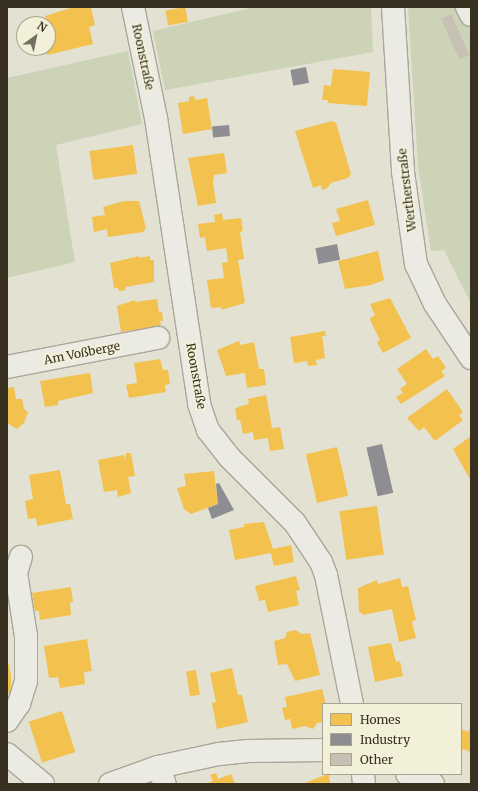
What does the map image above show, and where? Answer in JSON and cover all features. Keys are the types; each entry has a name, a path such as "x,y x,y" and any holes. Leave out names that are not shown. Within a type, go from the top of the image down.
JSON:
{"street":[{"name":"Roonstraße","path":"133,7 156,118 199,404 208,430 229,457 296,523 321,562 326,575 352,703"},
{"name":"Wertherstraße","path":"393,7 403,172 416,264 435,304 471,358"},
{"path":"467,7 471,15"},
{"name":"Am Voßberge","path":"7,367 158,338"},
{"path":"7,721 20,704 26,681 26,636 16,573 20,557"},
{"path":"110,784 162,775 248,751 322,750"},
{"path":"7,754 44,784"},
{"path":"410,775 433,784"}],"green space":[{"path":"255,7 371,7 373,52 165,90 153,31"},
{"path":"408,7 471,7 471,304 444,250 431,251 418,166"},
{"path":"128,51 142,124 56,145 75,262 7,278 7,78"}],"building: Homes":[{"path":"74,7 91,7 95,25 89,27 93,44 56,53 56,16 45,16"},
{"path":"185,7 188,22 168,26 165,11"},
{"path":"333,69 370,72 367,106 328,103 328,100 322,100 324,85 331,86"},
{"path":"194,96 195,100 207,98 212,129 183,134 178,103 189,101 189,97"},
{"path":"332,121 336,123 351,174 348,178 331,183 327,188 322,190 321,185 313,188 295,131"},
{"path":"133,145 137,174 93,180 89,151"},
{"path":"224,153 227,173 214,175 213,182 216,203 198,206 188,158"},
{"path":"368,200 375,225 336,236 332,223 340,221 336,209"},
{"path":"124,201 139,201 146,228 143,232 108,237 107,229 94,232 92,217 105,215 103,207"},
{"path":"222,213 223,220 241,218 243,231 240,232 244,259 238,260 245,303 221,310 221,307 211,308 207,280 224,278 222,263 228,262 226,248 207,251 205,237 200,238 198,224 215,222 214,215"},
{"path":"378,251 384,280 371,285 345,289 338,261"},
{"path":"139,256 139,258 150,256 150,260 154,260 154,282 125,287 126,290 119,291 118,288 114,288 110,263"},
{"path":"390,298 411,338 383,353 377,342 380,340 371,322 370,318 375,315 370,304"},
{"path":"157,299 159,312 162,312 163,321 160,321 161,325 134,332 134,330 121,332 117,306 135,300 135,302"},
{"path":"325,331 326,336 322,336 325,358 316,360 317,365 308,366 307,361 294,363 290,337"},
{"path":"239,341 240,345 254,342 259,369 264,369 266,385 247,388 245,373 226,376 217,350"},
{"path":"426,349 433,359 438,356 443,363 446,368 441,371 445,376 401,404 396,397 403,393 400,389 407,384 397,369"},
{"path":"160,359 163,370 168,370 170,384 165,385 166,392 129,398 126,385 137,383 134,363"},
{"path":"90,373 93,393 58,401 58,405 45,407 40,381"},
{"path":"14,387 16,399 22,399 24,409 28,412 24,423 17,429 7,423 7,388"},
{"path":"447,389 463,412 459,415 463,420 435,441 424,427 419,431 407,418"},
{"path":"266,395 272,428 280,427 284,449 270,451 268,438 254,440 253,432 243,434 240,420 237,420 235,409 249,404 248,399"},
{"path":"471,436 471,481 453,449"},
{"path":"337,447 348,496 317,503 306,454"},
{"path":"126,453 131,453 135,476 128,477 131,493 118,497 117,490 104,492 98,460 124,455 125,460"},
{"path":"60,470 66,504 70,504 73,519 37,526 36,518 28,519 25,501 33,499 29,475"},
{"path":"214,471 218,504 191,514 184,509 177,488 186,486 184,474"},
{"path":"377,506 384,555 346,560 339,511"},
{"path":"264,522 273,549 291,545 294,562 274,566 271,553 235,560 229,530 244,527 244,524"},
{"path":"296,576 300,590 296,591 299,605 268,612 265,600 259,601 255,586"},
{"path":"400,578 402,587 408,586 416,620 412,622 416,638 399,642 392,609 363,615 359,611 358,588 377,580 378,584"},
{"path":"71,587 73,602 70,602 71,615 40,620 39,611 35,611 32,593"},
{"path":"295,630 302,634 310,633 320,675 295,681 287,664 278,665 274,641 285,638 287,632"},
{"path":"87,639 92,671 84,672 85,684 60,688 58,677 49,678 44,646"},
{"path":"391,643 396,662 400,661 403,676 375,682 368,647"},
{"path":"7,657 11,675 11,693 7,693"},
{"path":"232,668 238,695 242,695 248,722 217,729 212,703 216,702 210,673"},
{"path":"196,670 200,695 190,696 186,672"},
{"path":"322,689 326,703 322,703 322,722 317,723 313,729 305,726 292,729 290,719 285,720 282,708 287,707 285,697"},
{"path":"62,711 75,752 42,763 29,722"},
{"path":"470,728 471,752 463,749 462,752 462,729 468,732"},
{"path":"216,773 218,779 231,774 235,784 206,784 213,781 210,775"},
{"path":"329,775 330,784 302,784"}],"building: Industry":[{"path":"306,67 309,83 293,86 290,70"},
{"path":"229,125 230,136 213,137 212,126"},
{"path":"337,244 340,260 318,264 315,248"},
{"path":"382,444 393,493 378,496 366,448"},
{"path":"219,483 234,510 212,519 208,508 218,504 216,484"}],"building: Other":[{"path":"451,14 469,55 459,60 441,18"}]}
